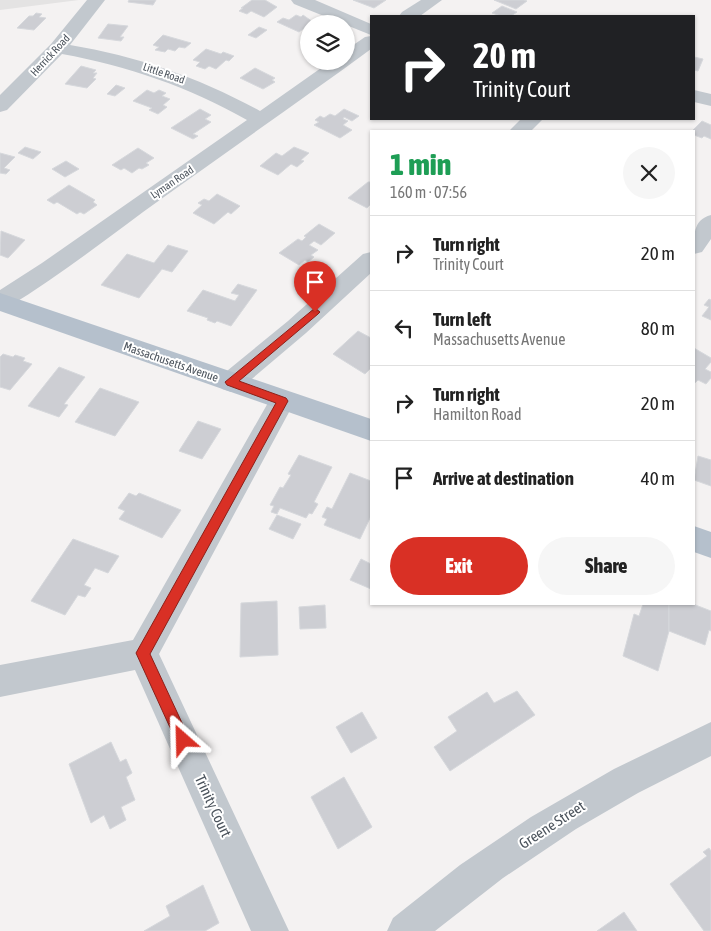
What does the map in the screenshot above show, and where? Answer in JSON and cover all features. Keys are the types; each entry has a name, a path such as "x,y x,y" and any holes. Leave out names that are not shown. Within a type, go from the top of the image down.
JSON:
{"main road":[{"name":"Massachusetts Avenue","path":"0,302 282,401 370,430"},
{"path":"695,540 711,545"}],"street":[{"name":"Herrick Road","path":"0,106 58,48 96,0"},
{"path":"300,0 370,30"},
{"path":"410,15 433,0"},
{"path":"355,52 370,41"},
{"name":"Little Road","path":"58,48 110,58 170,75 192,83 262,120"},
{"name":"Lyman Road","path":"0,302 24,287 331,70"},
{"path":"695,96 711,100"},
{"path":"520,130 532,120"},
{"path":"695,245 711,222"},
{"path":"231,382 297,327 370,261"},
{"path":"0,681 143,653 282,401"},
{"name":"Trinity Court","path":"143,653 270,931"},
{"name":"Greene Street","path":"406,931 436,906 542,829 603,793 711,739"}],"shaded area":[{"path":"0,0 79,0 0,10"}],"building":[{"path":"129,0 156,0 153,5 128,2"},
{"path":"252,0 265,0 277,7 264,17 251,11 247,14 239,11"},
{"path":"353,0 386,0 374,8"},
{"path":"494,0 524,0 527,1 516,9"},
{"path":"502,6 517,12 512,15 492,13"},
{"path":"36,13 42,14 39,17 46,18 34,30 17,28 29,16 33,16"},
{"path":"296,15 300,17 300,31 277,22 283,18 289,20"},
{"path":"108,24 128,26 120,37 124,37 121,41 98,38"},
{"path":"259,27 267,30 256,38 248,35"},
{"path":"163,35 191,43 185,48 179,47 175,51 168,49 165,52 155,50 159,47 153,45"},
{"path":"206,49 234,56 216,69 209,66 205,69 196,66 200,62 193,60"},
{"path":"695,57 703,59 698,71 695,70"},
{"path":"81,66 96,70 93,73 97,73 93,78 96,79 87,88 65,84"},
{"path":"255,68 275,78 272,80 275,82 263,89 240,78"},
{"path":"116,85 125,88 115,96 107,94"},
{"path":"147,90 154,93 159,90 166,93 162,96 170,99 163,105 167,107 158,114 149,110 152,108 133,101"},
{"path":"200,109 211,115 205,119 211,122 193,134 198,136 193,139 171,128"},
{"path":"344,109 359,116 352,121 344,117 343,119 348,121 343,125 352,130 340,138 314,125 319,122 315,120 320,116 324,118 330,114 335,116"},
{"path":"702,121 711,125 711,139 695,135 695,130 693,130"},
{"path":"25,147 41,152 33,159 18,153"},
{"path":"294,147 309,153 301,160 304,161 297,167 291,164 278,175 260,166 276,153 282,156"},
{"path":"138,148 154,158 146,163 149,165 142,169 139,168 132,173 124,168 121,170 112,165"},
{"path":"0,153 15,157 4,168 10,170 6,174 0,173"},
{"path":"66,161 79,169 65,177 52,169"},
{"path":"370,182 370,205 367,208 348,198"},
{"path":"69,185 95,200 93,202 97,205 84,214 80,212 77,214 57,202 54,204 47,200"},
{"path":"217,194 240,206 231,214 228,212 214,224 193,213 202,205 198,203 204,199 209,201"},
{"path":"319,224 335,233 321,245 314,241 309,245 318,250 311,255 314,257 308,262 305,260 299,265 279,253 298,239 302,241 306,237 304,236"},
{"path":"1,231 25,240 8,258 0,255"},
{"path":"168,245 188,251 172,272 162,269 139,298 101,285 127,254 154,263"},
{"path":"238,284 257,290 231,326 217,321 215,323 207,320 208,318 187,311 203,290 235,301 239,295 231,293"},
{"path":"709,299 711,300 711,320 702,316 709,307 704,305"},
{"path":"358,331 370,337 370,369 365,374 333,354"},
{"path":"695,349 711,358 711,362 705,369 711,372 711,378 706,384 698,380 695,383"},
{"path":"3,354 25,358 23,361 32,364 10,390 0,387 0,357"},
{"path":"59,367 85,377 64,404 68,405 59,417 28,406"},
{"path":"100,388 139,402 115,436 75,422"},
{"path":"198,421 221,429 202,459 179,451"},
{"path":"299,455 332,467 314,502 318,504 312,514 309,513 306,518 280,508 277,514 271,512 274,506 270,505 280,487 283,488 291,475 288,474"},
{"path":"698,456 711,460 711,486 695,480"},
{"path":"350,473 370,481 370,518 360,539 324,525 327,519 322,517 327,507 332,509"},
{"path":"129,493 136,496 139,493 181,510 162,538 119,519 125,511 118,508"},
{"path":"277,515 301,524 293,539 269,529"},
{"path":"73,539 119,556 108,573 95,568 84,585 91,588 85,597 78,595 65,615 31,601"},
{"path":"361,559 370,564 370,589 350,580"},
{"path":"277,601 278,655 240,657 241,603"},
{"path":"325,605 326,628 300,629 299,607"},
{"path":"643,605 669,605 669,631 658,671 623,656 634,614 639,616"},
{"path":"669,605 695,605 711,611 711,631 709,630 705,645 669,631"},
{"path":"517,691 535,715 450,771 434,747 457,731 448,717 487,692 494,703"},
{"path":"362,712 377,738 351,753 336,727"},
{"path":"111,742 120,762 126,759 132,773 126,777 135,800 121,807 126,820 110,829 104,815 91,823 69,764"},
{"path":"344,777 372,827 338,849 311,797"},
{"path":"709,848 711,851 711,931 704,931 670,884 707,856 703,852"},
{"path":"203,885 219,923 205,931 144,931 170,916 166,906"},
{"path":"624,912 637,931 597,931"}],"route":[{"path":"183,740 143,653 282,401 231,382 315,312"}]}
